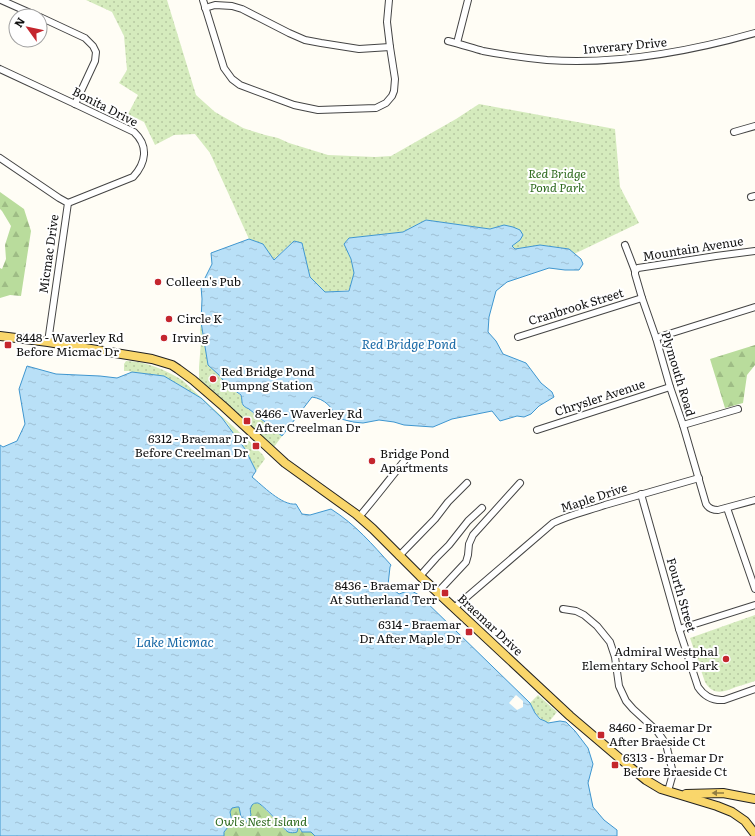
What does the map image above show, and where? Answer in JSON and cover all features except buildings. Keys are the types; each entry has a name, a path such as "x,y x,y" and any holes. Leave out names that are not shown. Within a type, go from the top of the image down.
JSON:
{"main road":[{"name":"Braemar Drive","path":"0,336 48,342 152,359 172,365 193,380 223,406 285,463 359,517 437,593 570,716 630,767 661,789 717,806 739,815 750,826 755,834"},
{"path":"680,794 723,793 755,799"}],"street":[{"path":"1,0 19,8"},
{"path":"203,0 224,68 229,76 240,85 294,105 318,110 376,108 386,103 392,96 395,80 387,22 389,0"},
{"path":"457,43 468,0"},
{"path":"205,8 219,5 232,6 242,9 289,33 305,40 321,44 359,48 390,47"},
{"path":"48,21 85,38 93,46 96,52 96,61 75,104"},
{"name":"Inverary Drive","path":"448,41 484,51 514,56 577,62 614,61 673,52 732,40 755,33"},
{"name":"Bonita Drive","path":"0,69 134,132 142,143 144,154 142,166 133,177 68,202"},
{"path":"734,132 755,126"},
{"name":"Micmac Drive","path":"0,158 59,198 68,202 48,342"},
{"name":"Plymouth Road","path":"625,245 635,271 642,298 656,338 706,504 710,509 714,510 727,508"},
{"name":"Mountain Avenue","path":"635,271 638,268 755,250"},
{"name":"Cranbrook Street","path":"518,337 642,298"},
{"path":"656,338 755,307"},
{"name":"Chrysler Avenue","path":"536,430 670,387"},
{"path":"683,425 738,409"},
{"path":"359,517 409,455"},
{"name":"Maple Drive","path":"454,608 553,524 562,519 698,478"},
{"path":"400,556 467,483"},
{"path":"437,593 466,562 469,544 473,535 520,483"},
{"name":"Fourth Street","path":"641,494 679,629 698,687 703,694 715,700 724,700 755,690"},
{"path":"755,500 727,508 755,589"},
{"path":"420,576 449,545 468,521 482,508"},
{"path":"679,629 755,604"},
{"path":"563,610 576,611 584,615 597,626 610,642 615,657 619,686 626,701 657,731 666,744 672,773 668,791"}],"green space":[{"name":"Red Bridge Pond Park","path":"86,0 167,0 196,95 215,112 243,128 328,155 375,157 391,156 456,119 479,104 615,129 620,187 639,223 574,254 569,249 540,245 515,249 512,246 515,244 504,225 490,229 426,220 403,232 349,238 344,244 351,259 354,273 349,290 325,292 310,277 302,243 294,241 273,260 263,244 249,239 210,153 195,134 174,135 155,145 144,122 128,114 138,95 119,83 127,70 124,36 112,12"},
{"path":"0,192 24,209 31,231 21,296 10,295 0,298 0,268 2,269 6,259 5,245 11,226 0,209"},
{"path":"201,322 208,365 227,385 241,396 242,404 244,406 282,436 274,447 199,379"},
{"path":"755,345 755,365 747,375 743,403 725,408 710,359"},
{"path":"126,361 133,361 155,367 182,380 263,455 265,459 256,471 245,449 228,424 201,398 164,376 124,371 124,364"},
{"name":"Admiral Westphal Elementary School Park","path":"755,615 755,681 719,692 715,691 705,682 690,638"},
{"path":"538,695 557,712 548,723 537,715 530,703"},
{"name":"Owl's Nest Island","path":"256,803 263,807 285,830 297,832 299,827 301,832 311,832 315,836 224,836 224,833 232,820 230,812 232,808 239,807 242,818 245,819 251,815 251,807"}],"water":[{"name":"Red Bridge Pond","path":"426,220 490,229 504,225 513,227 520,230 523,235 520,240 512,246 515,249 540,245 569,249 581,259 583,264 579,270 549,268 507,282 496,291 489,317 488,332 496,341 503,354 526,363 541,383 552,392 554,397 539,406 531,414 524,417 517,416 500,421 492,411 452,419 433,427 404,425 379,420 363,423 337,418 328,404 312,397 282,436 244,406 242,404 241,395 227,385 208,365 201,322 201,286 212,264 211,253 249,239 263,244 274,260 294,241 302,243 310,277 325,292 349,291 354,273 351,259 344,244 349,238 403,232"},
{"name":"Lake Micmac","path":"27,366 56,374 117,378 132,372 164,376 201,398 222,418 245,449 256,471 252,477 267,490 285,502 296,504 302,514 310,515 331,509 340,515 363,535 391,565 388,585 399,594 410,590 419,595 530,703 540,719 548,723 560,721 566,722 575,731 588,748 593,764 588,783 593,807 604,820 617,830 617,836 315,836 311,832 302,832 299,827 297,832 288,832 266,809 258,803 254,803 251,806 251,815 247,822 241,817 239,807 232,808 230,812 232,822 224,832 224,836 0,836 0,445 3,447 17,441 25,424 19,389"}],"pier":[{"path":"516,695 523,701 523,707 517,710 509,703"}],"place":[{"name":"Colleen's Pub","path":"158,282"},
{"name":"Circle K","path":"169,319"},
{"name":"Irving","path":"164,338"},
{"name":"8448 - Waverley Rd Before Micmac Dr","path":"8,345"},
{"name":"Red Bridge Pond Pumpng Station","path":"213,379"},
{"name":"8466 - Waverley Rd After Creelman Dr","path":"247,421"},
{"name":"6312 - Braemar Dr Before Creelman Dr","path":"256,446"},
{"name":"Bridge Pond Apartments","path":"372,461"},
{"name":"8436 - Braemar Dr At Sutherland Terr","path":"445,593"},
{"name":"6314 - Braemar Dr After Maple Dr","path":"469,632"},
{"name":"Admiral Westphal Elementary School Park","path":"726,659"},
{"name":"8460 - Braemar Dr After Braeside Ct","path":"601,735"},
{"name":"6313 - Braemar Dr Before Braeside Ct","path":"615,765"}]}
